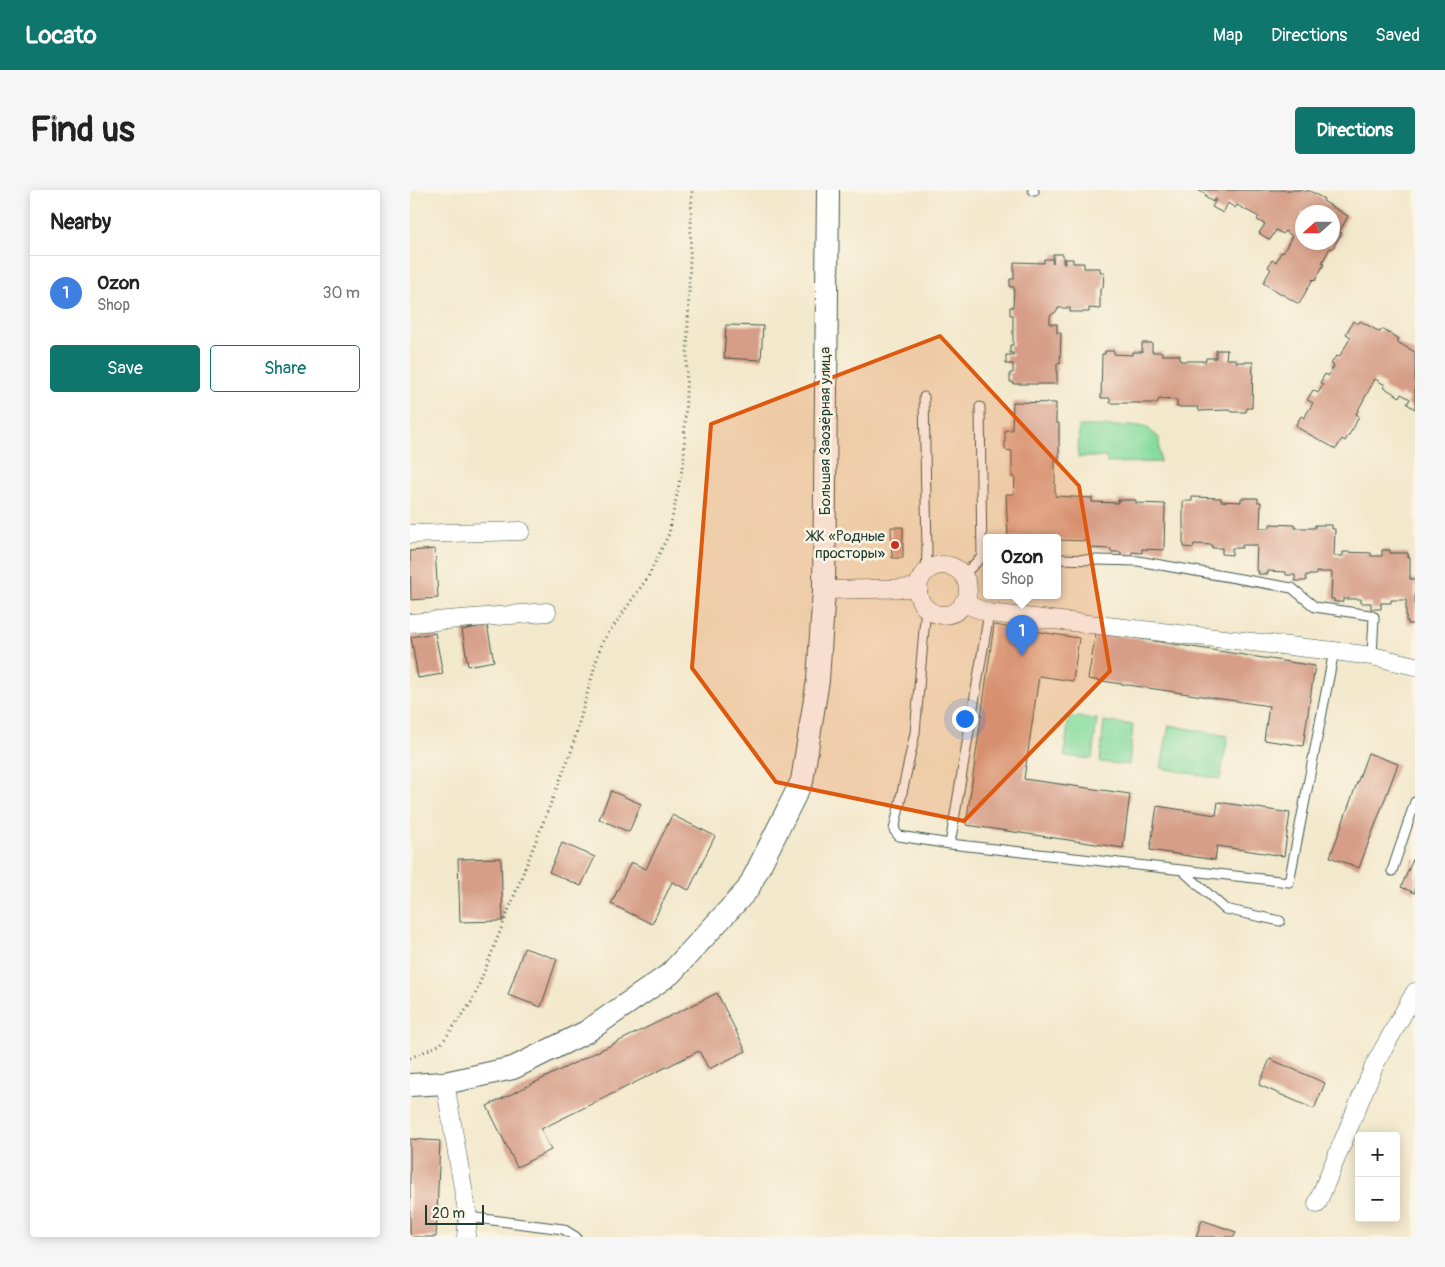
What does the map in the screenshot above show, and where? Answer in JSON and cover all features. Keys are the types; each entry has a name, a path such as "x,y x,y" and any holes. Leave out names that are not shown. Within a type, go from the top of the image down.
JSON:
{"street":[{"name":"Большая Заозёрная улица","path":"410,1086 445,1083 513,1068 586,1032 670,974 748,889 802,781 818,680 824,590 828,190"},
{"path":"410,534 521,531"},
{"path":"949,566 963,575 967,583 967,598 957,611 950,614 934,613 926,608 919,596 922,580 933,568 949,566"},
{"path":"824,590 922,580"},
{"path":"963,603 990,613 1334,651 1372,656 1415,666"},
{"path":"410,623 547,612"},
{"path":"1317,1204 1376,1064 1415,992"},
{"path":"445,1083 468,1217 466,1237"}],"lane":[{"path":"922,580 927,551 924,397"},
{"path":"980,406 983,534"},
{"path":"963,575 983,558"},
{"path":"1061,559 1138,561 1292,588 1315,607 1374,617 1372,656"},
{"path":"926,608 915,733 894,830 899,836 950,844 1289,882 1334,651"},
{"path":"950,844 990,613"},
{"path":"1392,871 1415,802"},
{"path":"1182,870 1226,909 1280,921"},
{"path":"468,1217 563,1229 576,1237"}],"path":[{"path":"410,1058 442,1044 473,1000 571,752 601,644 648,577 669,534 684,459 692,190"}],"highlighted area":[{"path":"940,336 1079,486 1110,671 964,821 776,782 692,668 711,424"}],"green space":[{"path":"1079,426 1145,426 1159,438 1160,462 1107,463 1106,457 1078,457"},
{"path":"1069,716 1097,719 1092,759 1064,756"},
{"path":"1104,721 1133,725 1129,765 1100,762"},
{"path":"1169,725 1228,736 1220,779 1161,768"}],"building":[{"path":"1198,190 1303,190 1306,192 1308,190 1324,199 1323,201 1330,205 1295,205 1295,250 1329,250 1315,281 1313,279 1299,304 1263,283 1271,269 1268,267 1272,260 1276,262 1292,236 1285,231 1283,234 1276,230 1270,240 1259,233 1265,224 1257,220 1259,217 1237,205 1235,208 1228,203 1223,213 1212,207 1216,200 1214,199 1213,202 1205,197 1206,195"},
{"path":"1340,211 1348,216 1340,230"},
{"path":"1053,254 1063,254 1063,263 1065,263 1064,259 1073,259 1073,263 1084,263 1084,268 1100,268 1100,272 1104,272 1103,288 1100,288 1100,309 1089,308 1089,312 1070,312 1070,308 1058,308 1050,316 1050,324 1057,324 1057,333 1061,333 1060,364 1057,363 1057,384 1013,384 1013,382 1010,382 1010,373 1013,373 1013,364 1006,364 1006,355 1013,355 1013,353 1010,353 1010,345 1013,345 1013,315 1010,315 1010,307 1013,307 1014,287 1010,287 1010,279 1014,279 1014,262 1044,263 1044,259 1052,259 1053,263"},
{"path":"1353,321 1358,324 1360,321 1380,332 1382,329 1399,339 1397,342 1415,352 1415,409 1407,404 1410,399 1401,394 1400,397 1383,387 1385,385 1375,379 1356,414 1359,416 1354,427 1345,441 1342,439 1336,449 1298,428 1296,425 1301,416 1304,418 1313,403 1307,400 1313,390 1318,393 1323,385 1320,383 1325,374 1328,376 1334,366 1331,364 1336,356 1339,357 1351,337 1346,334"},
{"path":"726,325 763,326 761,360 724,358"},
{"path":"1142,343 1152,343 1152,352 1162,352 1162,355 1180,355 1180,361 1206,361 1206,358 1216,358 1216,350 1227,350 1226,359 1236,359 1236,362 1253,362 1252,408 1247,408 1246,412 1233,412 1229,410 1199,411 1198,407 1177,407 1177,400 1159,399 1157,403 1110,403 1110,398 1101,398 1102,354 1105,354 1105,351 1114,351 1114,354 1132,355 1132,352 1142,352"},
{"path":"1013,402 1056,403 1056,423 1059,423 1059,460 1055,460 1055,496 1092,498 1092,502 1118,503 1118,500 1136,500 1136,503 1165,504 1164,550 1142,549 1142,553 1132,552 1131,559 1121,559 1121,552 1111,552 1111,549 1089,548 1089,541 1061,540 1061,534 1008,534 1006,494 1014,494 1015,477 1012,477 1012,451 1005,450 1005,430 1012,430"},
{"path":"1192,497 1221,498 1221,501 1241,502 1241,498 1258,498 1258,502 1261,502 1260,528 1270,528 1270,524 1295,525 1295,528 1315,528 1315,525 1332,525 1332,529 1335,529 1334,556 1343,556 1343,552 1371,553 1371,556 1382,556 1382,550 1390,550 1390,553 1408,553 1408,557 1410,557 1410,579 1415,579 1415,624 1408,624 1408,621 1406,621 1406,600 1391,600 1391,603 1381,603 1381,609 1371,609 1371,603 1361,603 1361,599 1343,599 1343,602 1334,602 1334,599 1331,599 1332,572 1316,572 1316,575 1306,575 1306,581 1295,581 1295,575 1286,575 1286,572 1268,571 1268,574 1258,574 1259,571 1256,571 1257,545 1242,545 1242,548 1232,548 1232,555 1222,554 1222,548 1212,548 1212,545 1194,544 1193,548 1184,547 1183,501 1192,501"},
{"path":"891,527 903,527 903,558 892,558"},
{"path":"435,549 438,598 411,600 410,551"},
{"path":"487,625 494,661 468,666 462,630"},
{"path":"994,625 1079,638 1073,681 1039,676 1024,779 1130,794 1123,848 966,825"},
{"path":"1096,632 1315,666 1303,746 1264,740 1269,706 1088,679"},
{"path":"435,633 443,674 418,678 411,637"},
{"path":"1368,753 1398,764 1359,868 1330,857"},
{"path":"611,791 641,804 629,832 599,819"},
{"path":"1218,802 1290,813 1284,856 1217,846 1215,860 1150,850 1157,806 1216,815"},
{"path":"672,815 715,836 689,890 672,882 652,924 611,904 631,862 646,869"},
{"path":"562,843 595,857 581,886 549,872"},
{"path":"1415,855 1415,893 1401,887"},
{"path":"501,858 503,921 460,922 458,859"},
{"path":"524,948 557,959 541,1007 508,995"},
{"path":"717,993 746,1051 709,1069 699,1051 541,1129 551,1150 517,1167 487,1106"},
{"path":"1270,1059 1325,1083 1314,1109 1259,1085"},
{"path":"410,1139 440,1141 436,1237 410,1237"},
{"path":"1202,1220 1236,1232 1234,1237 1196,1237"}],"place":[{"name":"ЖК «Родные просторы»","path":"895,545"},
{"name":"Ozon","path":"1022,656"}]}
